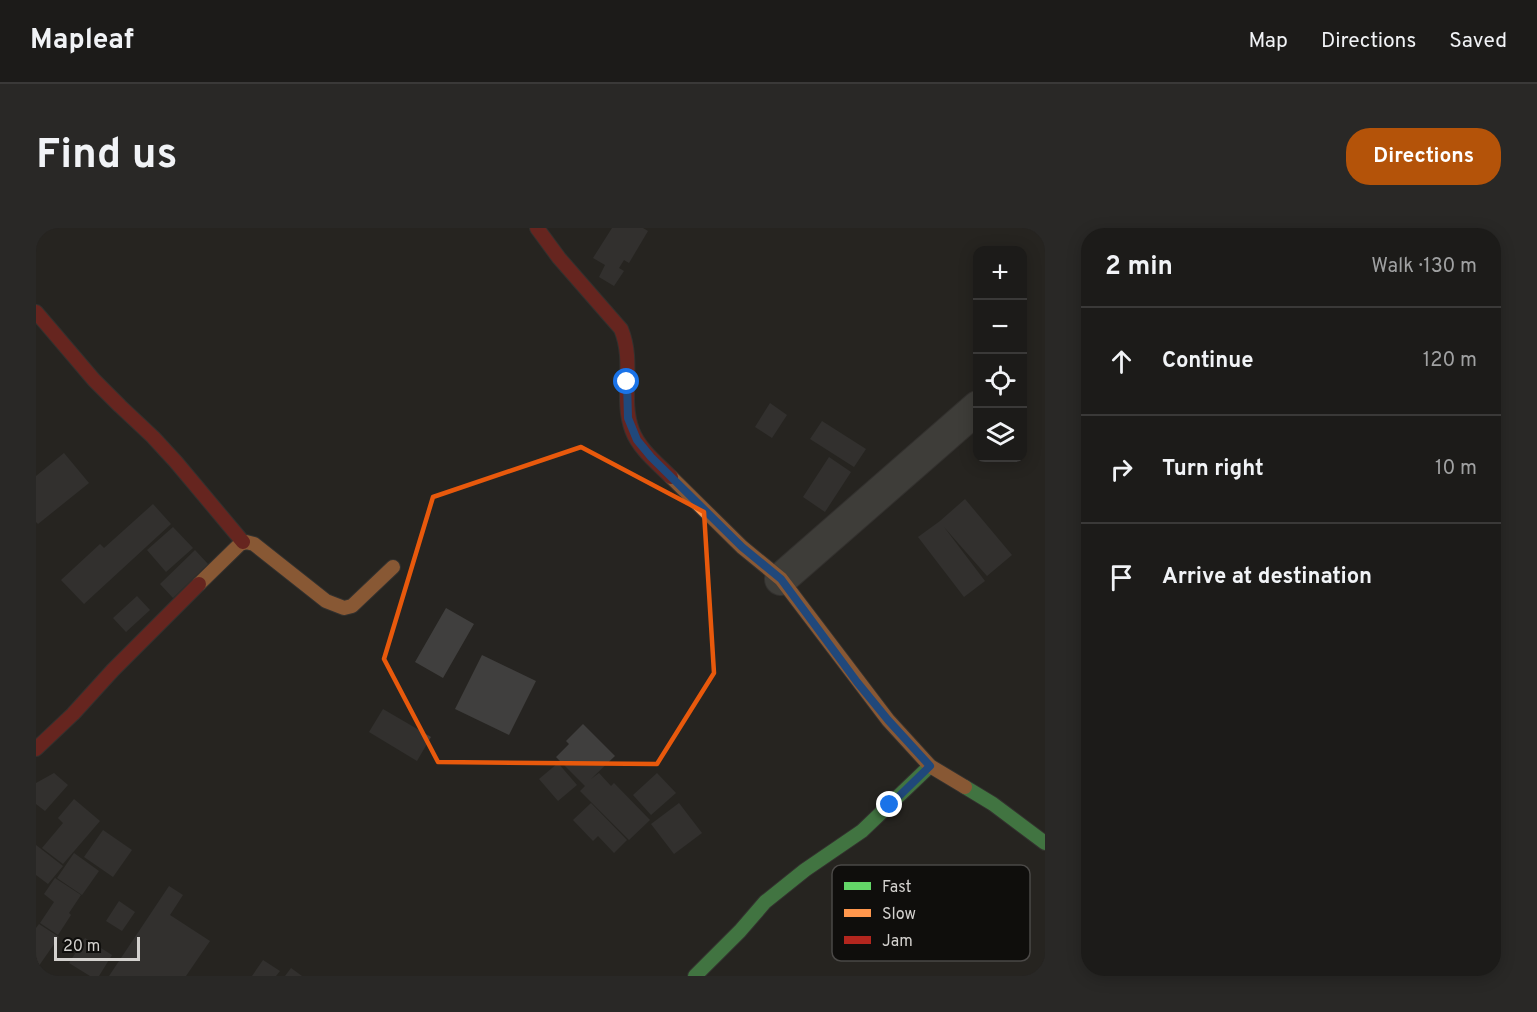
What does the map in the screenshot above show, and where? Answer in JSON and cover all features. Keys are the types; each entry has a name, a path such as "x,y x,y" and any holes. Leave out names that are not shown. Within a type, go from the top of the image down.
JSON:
{"street":[{"path":"537,228 559,258 621,329 628,353 628,418 637,440 651,457 742,547 781,579 882,712 930,766 993,804 1045,843"},
{"path":"36,312 72,357 185,472 243,542 254,544 326,601 344,608 352,606 393,567"},
{"path":"781,579 977,408"},
{"path":"36,749 243,542"},
{"path":"695,976 734,938 765,902 805,870 862,831 930,766"}],"highlighted area":[{"path":"581,447 704,512 714,673 657,764 438,762 384,659 433,497"}],"building":[{"path":"612,228 643,228 648,231 629,263 624,260 619,268 624,271 614,286 599,277 605,265 593,258"},
{"path":"770,403 787,415 772,438 755,427"},
{"path":"822,421 866,449 854,467 810,439"},
{"path":"64,453 89,483 38,524 36,522 36,476"},
{"path":"829,457 851,472 825,512 803,497"},
{"path":"965,499 1012,555 987,576 944,527 985,581 964,597 918,537"},
{"path":"153,504 171,524 84,604 61,580 100,544 104,548"},
{"path":"173,527 193,548 166,572 147,550"},
{"path":"195,550 208,564 173,598 160,584"},
{"path":"137,596 150,610 126,632 113,618"},
{"path":"446,608 474,624 443,678 415,662"},
{"path":"482,655 536,681 509,735 455,709"},
{"path":"383,709 431,737 417,761 369,732"},
{"path":"583,724 615,756 591,779 599,773 611,786 614,783 650,820 629,840 580,791 585,786 556,757 569,744 566,741"},
{"path":"558,763 577,785 558,801 539,779"},
{"path":"54,773 68,785 45,811 36,804 36,783"},
{"path":"657,773 676,793 651,815 633,795"},
{"path":"74,799 100,821 63,864 42,848 63,823 58,818"},
{"path":"591,803 627,840 614,853 598,836 593,841 573,820"},
{"path":"679,803 702,833 674,854 651,824"},
{"path":"103,830 132,850 113,877 84,857"},
{"path":"36,845 63,866 48,884 36,875"},
{"path":"74,853 99,871 82,895 57,878"},
{"path":"55,878 81,895 58,935 40,923 54,902 44,894"},
{"path":"169,886 183,895 170,915 210,941 186,976 109,976"},
{"path":"119,901 135,912 122,931 106,921"},
{"path":"39,924 59,937 36,970 36,928"},
{"path":"85,938 112,955 99,976 90,976 69,963"},
{"path":"263,960 280,971 276,976 252,976"},
{"path":"291,968 302,976 285,976"}],"traffic: fast":[{"path":"695,976 765,902 805,870 862,831 930,766"},
{"path":"965,787 993,804 1045,843"}],"traffic: slow":[{"path":"671,477 742,547 781,579 888,720 930,766 965,787"},
{"path":"199,584 240,544 246,542 254,544 326,601 344,608 352,606 393,567"}],"traffic: jam":[{"path":"537,228 559,258 621,329 627,354 627,405 632,430 644,450 671,477"},
{"path":"36,312 94,380 176,462 243,542"},
{"path":"36,749 199,584"}],"route":[{"path":"627,382 628,418 637,440 651,457 742,547 781,579 857,682 930,766 890,805"}]}
